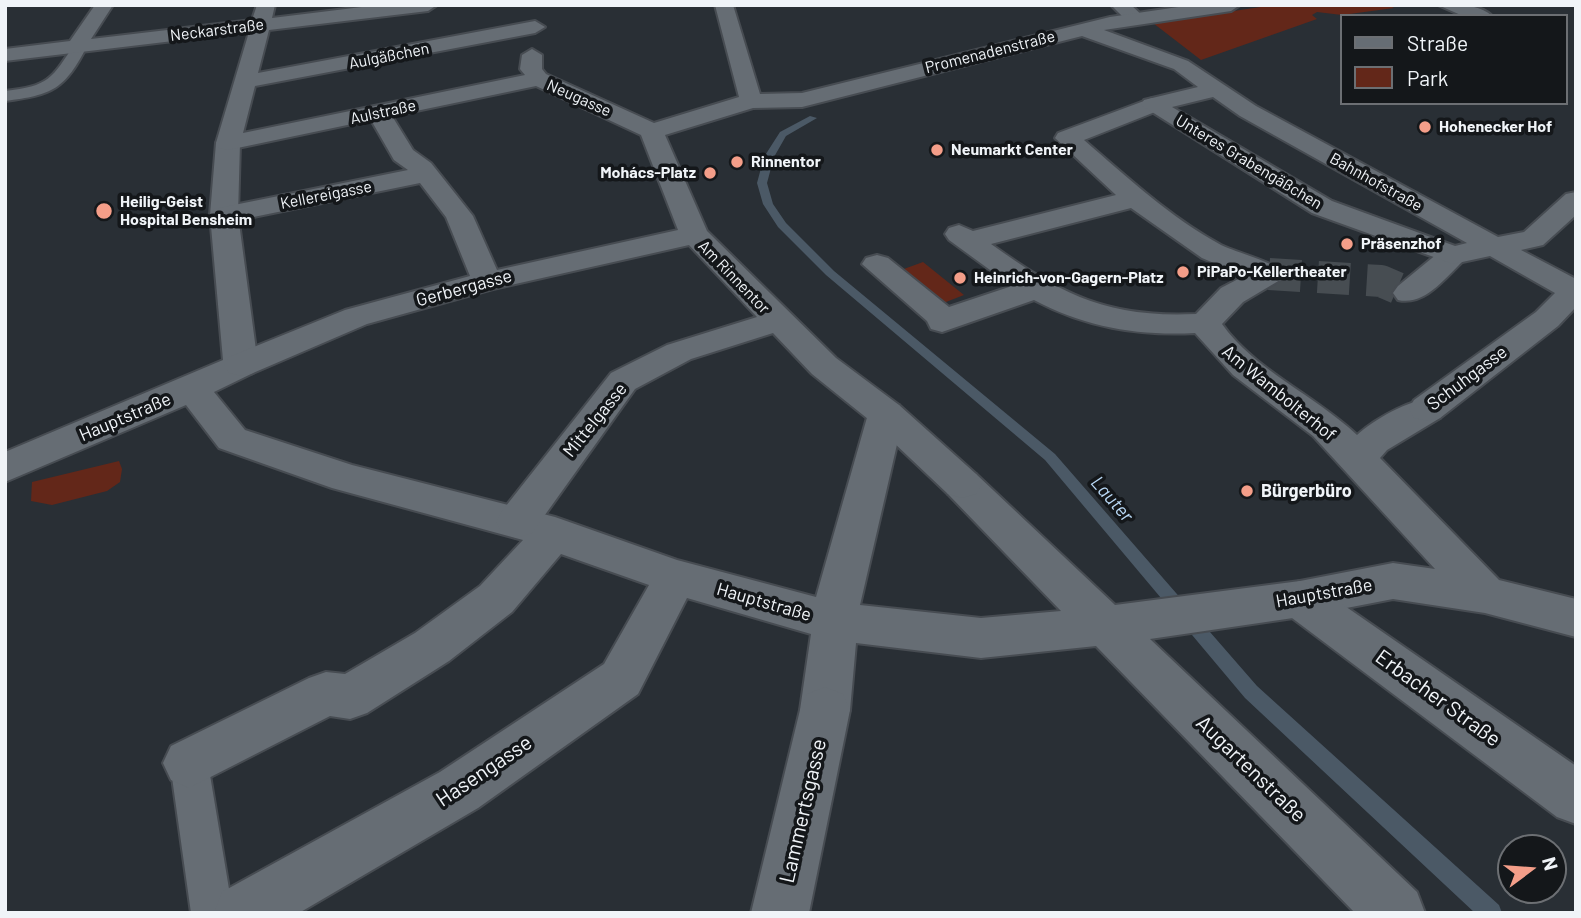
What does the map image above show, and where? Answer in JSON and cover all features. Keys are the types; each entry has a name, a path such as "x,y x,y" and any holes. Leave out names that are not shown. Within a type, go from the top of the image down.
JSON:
{"street":[{"path":"80,46 80,40 104,5"},
{"name":"Neckarstraße","path":"5,55 80,46 263,15 428,5"},
{"name":"Neugasse","path":"537,5 531,69 538,79 652,131"},
{"path":"652,131 751,102 724,5"},
{"name":"Bahnhofstraße","path":"1120,5 1187,64 1181,65"},
{"name":"Promenadenstraße","path":"751,102 802,100 1081,29 1140,22 1231,5"},
{"path":"1447,5 1476,14"},
{"path":"241,365 224,215 228,143 263,15"},
{"name":"Aulgäßchen","path":"243,82 534,27"},
{"name":"Bahnhofstraße","path":"1081,29 1181,65 1248,111 1575,291"},
{"name":"Aulstraße","path":"228,143 538,79"},
{"name":"Unteres Grabengäßchen","path":"1152,105 1217,89"},
{"path":"1137,198 964,237 1042,290 1098,316 1167,325 1205,323 1232,295 1269,274 1253,270 1189,239 1067,138 1152,105"},
{"name":"Unteres Grabengäßchen","path":"1152,105 1222,144 1322,207 1453,255"},
{"path":"379,113 402,155 428,174 459,216 487,281"},
{"name":"Am Rinnentor","path":"652,131 681,208 695,235 777,321 824,366 886,414 962,484 1127,623"},
{"name":"Kellereigasse","path":"224,215 428,174"},
{"path":"1409,293 1453,255 1533,239 1575,203"},
{"name":"Gerbergasse","path":"192,389 241,365 356,317 487,281 695,235"},
{"path":"877,264 943,320 1042,290"},
{"name":"Schuhgasse","path":"1356,460 1374,441 1427,409 1547,319 1575,291"},
{"name":"Mittelgasse","path":"189,762 326,694 350,696 432,647 496,599 623,381 679,352 777,321"},
{"name":"Am Wambolterhof","path":"1205,323 1216,343 1253,375 1324,425 1485,595"},
{"name":"Hauptstraße","path":"5,468 192,389 232,439 346,478 536,527 676,577 833,621 981,638 1127,623 1300,599 1394,580 1485,595 1576,618"},
{"path":"833,621 839,588 886,414"},
{"name":"Hasengasse","path":"243,913 459,790 621,679 676,577"},
{"name":"Erbacher Straße","path":"1300,599 1576,798"},
{"name":"Lammertsgasse","path":"780,913 825,710 833,621"},
{"name":"Augartenstraße","path":"1127,623 1396,913"}],"lane":[{"path":"5,96 33,92 60,82 80,46"},
{"path":"189,762 212,913"}],"green space":[{"path":"1274,5 1388,5 1394,8 1340,15 1317,12 1312,15 1317,19 1201,60 1153,23"},
{"path":"923,262 964,295 933,307 893,273"},
{"path":"119,461 122,469 120,482 107,491 52,505 31,501 32,482"}],"waterway":[{"name":"Lauter","path":"813,118 783,134 769,157 762,183 768,204 782,225 830,273 1050,457 1251,692 1491,913"}],"tunnel":[{"path":"1269,274 1381,281 1409,293"}],"place":[{"name":"Hohenecker Hof","path":"1425,127"},
{"name":"Neumarkt Center","path":"937,150"},
{"name":"Rinnentor","path":"737,162"},
{"name":"Mohács-Platz","path":"710,173"},
{"name":"Heilig-Geist Hospital Bensheim","path":"104,211"},
{"name":"Präsenzhof","path":"1347,244"},
{"name":"PiPaPo-Kellertheater","path":"1183,272"},
{"name":"Heinrich-von-Gagern-Platz","path":"960,278"},
{"name":"Bürgerbüro","path":"1247,491"}]}
